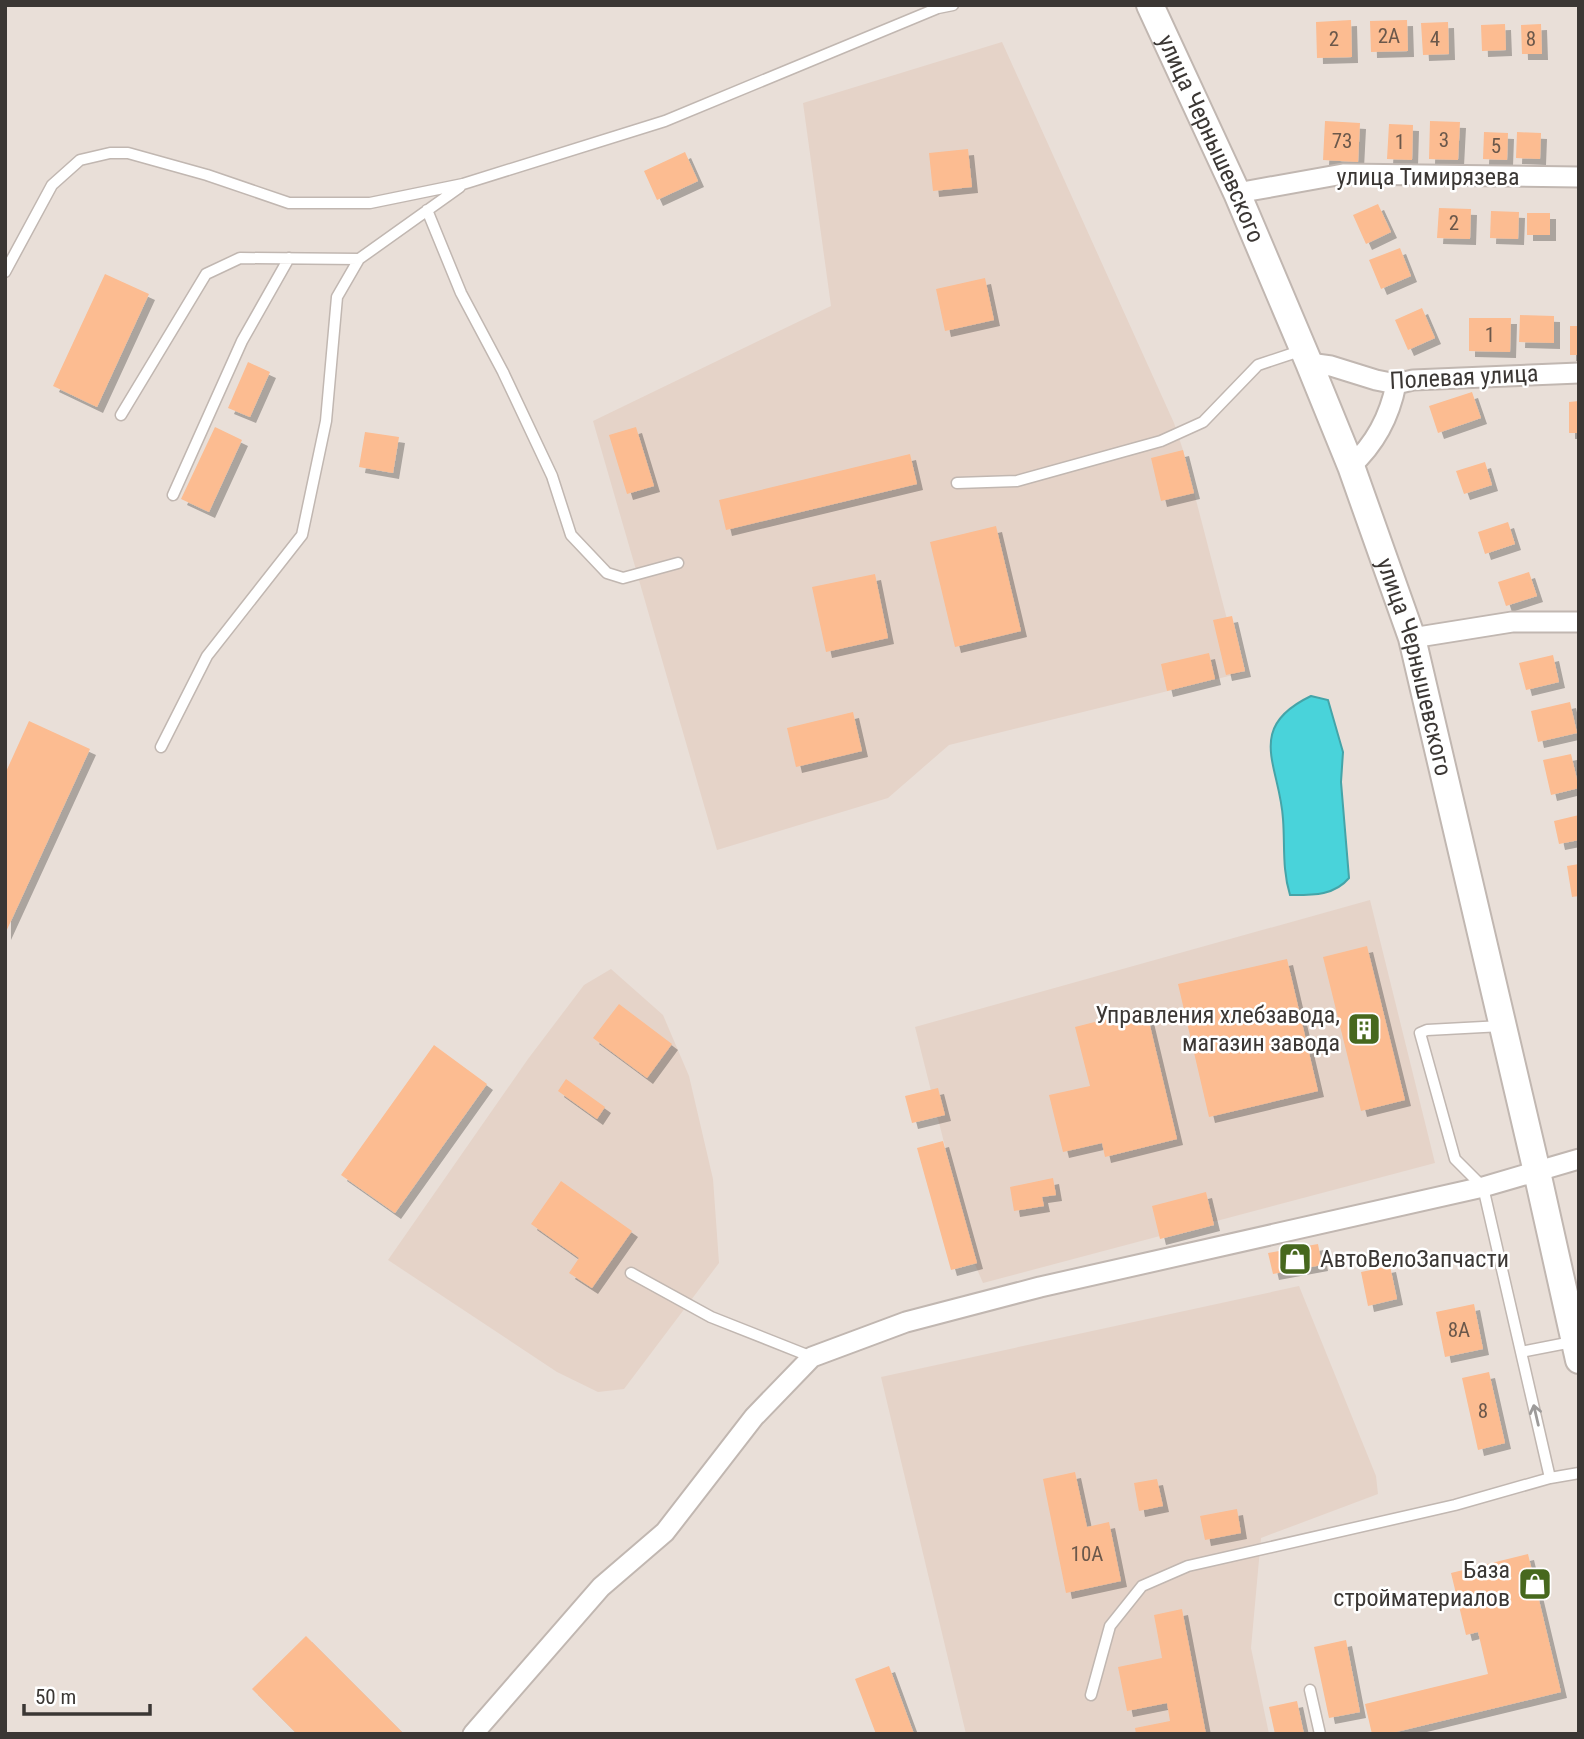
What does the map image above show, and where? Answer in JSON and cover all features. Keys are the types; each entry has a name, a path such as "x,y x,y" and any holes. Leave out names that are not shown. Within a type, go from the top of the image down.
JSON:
{"main road":[{"name":"улица Чернышевского","path":"1150,5 1237,193 1306,356 1351,466 1412,638 1538,1172 1577,1351"}],"street":[{"name":"улица Тимирязева","path":"1237,193 1343,174 1579,177"},
{"name":"Полевая улица","path":"1306,356 1331,366 1396,384 1413,380 1579,373"},
{"path":"1351,466 1370,446 1390,411 1396,384"},
{"path":"1412,638 1512,622 1579,622"},
{"path":"473,1734 601,1587 665,1531 754,1418 812,1357 906,1322 1040,1287 1483,1187 1579,1159"}],"lane":[{"path":"5,272 52,185 80,160 110,153 128,153 207,175 289,203 370,203 463,184 665,121 938,8 953,5"},
{"path":"161,747 207,656 302,535 326,421 337,297 359,259 463,184"},
{"path":"427,210 461,293 503,372 552,475 571,535 607,573 623,578 678,563"},
{"path":"121,415 206,274 240,258 359,259"},
{"path":"173,495 242,341 289,258"},
{"path":"957,484 1017,481 1161,441 1203,422 1258,365 1306,356"},
{"path":"1502,1026 1420,1032 1455,1159 1483,1187 1550,1478"},
{"path":"631,1273 711,1317 812,1357"},
{"path":"1521,1352 1577,1351"},
{"path":"1091,1695 1110,1626 1142,1586 1188,1566 1455,1505 1550,1478 1579,1473"},
{"path":"1310,1690 1320,1734"}],"shaded area":[{"path":"1002,42 1174,423 1241,673 949,745 888,798 717,850 593,421 831,306 803,103"},
{"path":"1370,900 1435,1163 983,1283 974,1262 915,1027"},
{"path":"611,969 663,1015 689,1076 713,1179 719,1263 624,1389 598,1392 557,1372 388,1260 528,1059 584,985"},
{"path":"1299,1286 1376,1476 1378,1494 1261,1538 1251,1648 1269,1734 966,1734 881,1377"}],"water":[{"path":"1311,696 1328,700 1343,752 1341,782 1349,878 1330,891 1290,895 1285,866 1281,800 1271,750 1272,735 1278,721 1290,708"}],"building":[{"path":"1351,20 1352,57 1317,58 1316,22"},
{"path":"1407,20 1408,51 1371,52 1370,21"},
{"path":"1448,22 1449,54 1423,55 1421,23"},
{"path":"1505,24 1506,50 1482,51 1481,25"},
{"path":"1541,24 1542,54 1522,54 1521,25"},
{"path":"1325,121 1360,123 1358,162 1323,160"},
{"path":"1430,121 1460,122 1458,160 1429,159"},
{"path":"1389,124 1413,125 1412,160 1387,159"},
{"path":"1484,132 1508,133 1507,160 1483,159"},
{"path":"1517,132 1541,133 1540,159 1516,158"},
{"path":"968,149 972,187 933,191 929,153"},
{"path":"685,152 698,181 657,200 644,171"},
{"path":"1378,204 1391,232 1366,244 1353,215"},
{"path":"1439,208 1471,209 1470,239 1437,238"},
{"path":"1491,211 1519,212 1518,239 1490,238"},
{"path":"1527,213 1550,213 1550,235 1527,235"},
{"path":"1400,248 1411,276 1381,289 1369,260"},
{"path":"105,274 149,294 97,407 53,386"},
{"path":"985,278 994,320 945,331 936,289"},
{"path":"1422,308 1435,338 1408,350 1395,320"},
{"path":"1520,315 1554,316 1554,343 1519,342"},
{"path":"1469,318 1511,318 1510,352 1469,351"},
{"path":"1570,326 1579,326 1579,355 1570,355"},
{"path":"248,362 270,372 250,417 228,408"},
{"path":"1472,392 1481,418 1438,433 1429,406"},
{"path":"1579,401 1579,433 1569,433 1569,402"},
{"path":"215,427 242,440 209,512 181,499"},
{"path":"636,427 654,486 627,494 609,435"},
{"path":"365,432 399,437 393,473 359,467"},
{"path":"1183,450 1194,493 1161,501 1151,458"},
{"path":"910,454 917,484 726,530 719,500"},
{"path":"1485,462 1492,485 1464,494 1456,471"},
{"path":"1508,522 1515,544 1485,554 1478,532"},
{"path":"996,526 1021,631 955,647 930,542"},
{"path":"1529,572 1537,596 1506,606 1498,582"},
{"path":"875,574 888,638 826,652 812,587"},
{"path":"1232,616 1245,671 1226,675 1213,620"},
{"path":"1209,653 1215,679 1167,691 1161,664"},
{"path":"1553,655 1559,682 1526,690 1519,663"},
{"path":"1570,702 1577,733 1538,742 1531,711"},
{"path":"853,712 862,751 796,767 787,728"},
{"path":"29,721 90,749 5,934 5,774"},
{"path":"1571,754 1579,788 1551,795 1543,760"},
{"path":"1579,815 1579,840 1559,844 1554,821"},
{"path":"1579,864 1579,896 1572,897 1567,866"},
{"name":"Управления хлебзавода, магазин завода","path":"1367,946 1405,1100 1361,1111 1323,957"},
{"path":"1287,959 1318,1091 1209,1117 1178,984"},
{"path":"619,1004 672,1044 647,1078 593,1038"},
{"path":"1146,1009 1177,1139 1105,1157 1102,1143 1063,1152 1049,1095 1090,1086 1075,1027"},
{"path":"434,1045 487,1084 395,1213 341,1175"},
{"path":"566,1079 605,1107 597,1119 558,1091"},
{"path":"938,1088 945,1115 912,1123 905,1096"},
{"path":"943,1141 977,1263 951,1270 917,1148"},
{"path":"1053,1178 1056,1195 1042,1197 1044,1206 1014,1211 1010,1187"},
{"path":"561,1181 632,1231 592,1288 569,1273 579,1258 531,1224"},
{"path":"1206,1192 1214,1225 1160,1239 1152,1206"},
{"name":"АвтоВелоЗапчасти","path":"1318,1244 1322,1265 1273,1274 1268,1253"},
{"path":"1390,1266 1397,1299 1368,1306 1361,1272"},
{"path":"1474,1304 1483,1349 1445,1357 1436,1312"},
{"path":"1489,1372 1505,1443 1478,1450 1462,1378"},
{"path":"1075,1472 1087,1527 1109,1522 1121,1581 1066,1593 1043,1479"},
{"path":"1157,1479 1163,1506 1139,1511 1134,1483"},
{"path":"1237,1509 1241,1533 1205,1540 1200,1516"},
{"path":"1528,1554 1561,1692 1388,1734 1372,1734 1365,1704 1488,1674 1478,1632 1466,1635 1451,1573"},
{"path":"1182,1609 1206,1734 1136,1734 1135,1728 1170,1721 1167,1703 1127,1711 1118,1667 1162,1658 1154,1615"},
{"path":"306,1636 404,1734 297,1734 252,1689"},
{"path":"1346,1640 1360,1712 1329,1718 1314,1647"},
{"path":"889,1666 914,1734 876,1734 855,1679"},
{"path":"1297,1701 1304,1734 1275,1734 1269,1707"}],"place":[{"name":"Управления хлебзавода, магазин завода","path":"1364,1029"},
{"name":"АвтоВелоЗапчасти","path":"1295,1259"},
{"name":"База стройматериалов","path":"1535,1584"}]}
